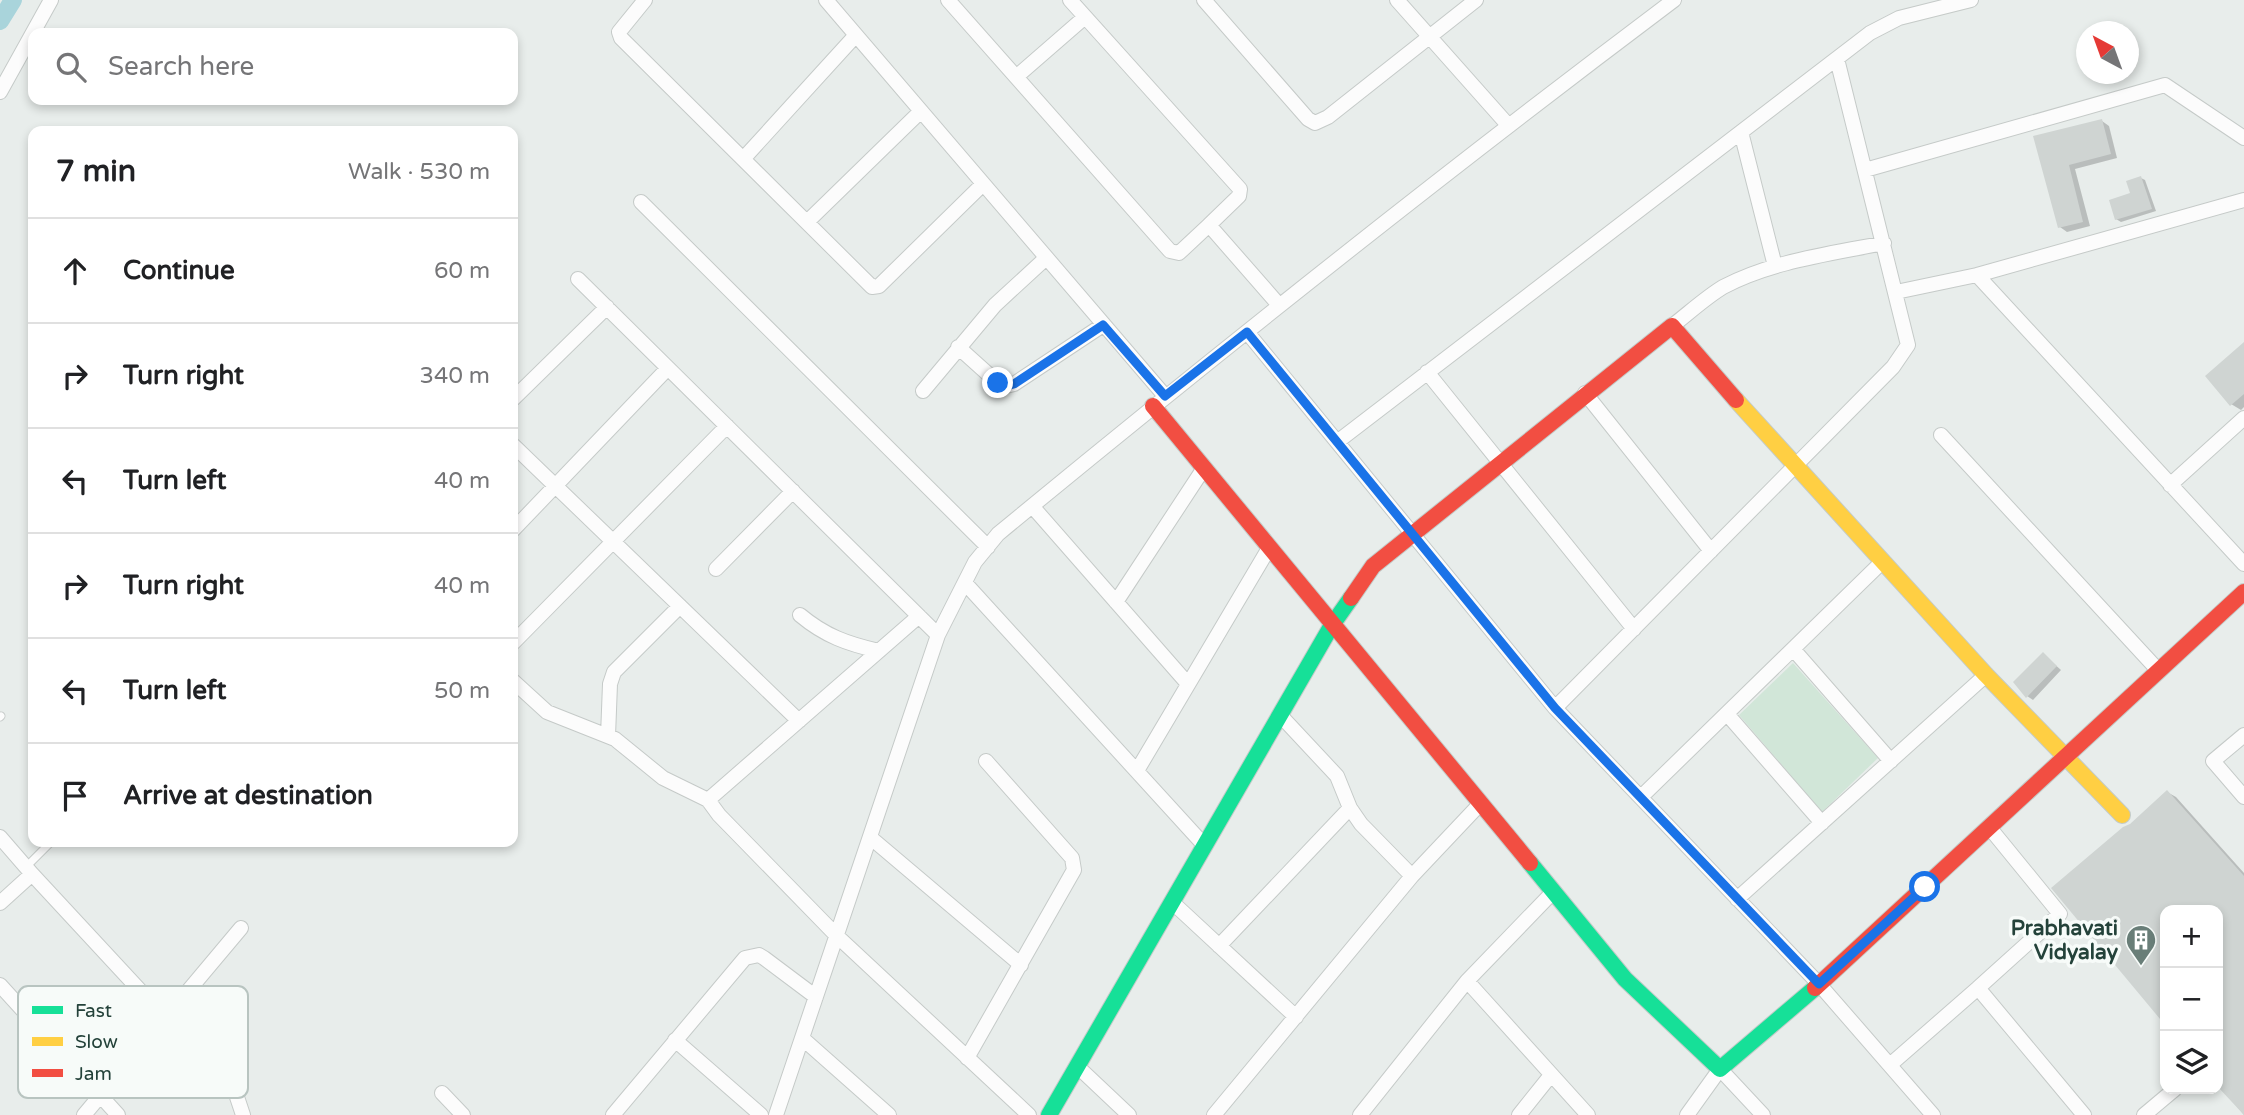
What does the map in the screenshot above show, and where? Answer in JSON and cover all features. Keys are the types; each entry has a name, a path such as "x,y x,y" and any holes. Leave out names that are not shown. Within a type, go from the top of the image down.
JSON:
{"street":[{"path":"35,28 51,0"},
{"path":"645,0 623,25 619,32 621,38 876,287 983,184"},
{"path":"826,0 1103,325 1204,468 1625,979 1720,1069 1763,1115"},
{"path":"948,0 1170,251 1179,253 1239,196 1240,189 1070,0"},
{"path":"1204,0 1308,119 1315,123 1328,117 1476,0"},
{"path":"1397,0 1508,125"},
{"path":"776,1115 938,635 965,583 988,547 1032,506 1279,305 1508,125 1674,0"},
{"path":"1337,442 1837,59 1892,22 1971,0"},
{"path":"1016,77 1085,17"},
{"path":"744,158 856,35"},
{"path":"0,92 28,41"},
{"path":"1555,708 1904,352 1908,337 1837,59"},
{"path":"1865,170 2165,85 2244,138"},
{"path":"808,221 921,111"},
{"path":"1741,132 1775,267"},
{"path":"1896,292 1977,275 2244,200"},
{"path":"641,202 988,547"},
{"path":"1209,225 1279,305"},
{"path":"1049,1115 1332,625 1366,573 1585,393 1724,287 1775,267 1884,243"},
{"path":"923,391 995,305 1046,258"},
{"path":"1977,275 2244,564"},
{"path":"578,279 938,635"},
{"path":"518,394 607,307"},
{"path":"958,347 998,383 1006,386 1014,384 1103,325"},
{"path":"1672,327 1794,467 1986,675 2122,814"},
{"path":"1247,332 1555,708 1819,984 1891,1063 1933,1115"},
{"path":"518,525 557,488 668,368"},
{"path":"1427,372 1634,629"},
{"path":"1585,393 1711,551"},
{"path":"2170,485 2244,418"},
{"path":"518,638 727,426"},
{"path":"1941,435 2157,669"},
{"path":"518,450 799,721"},
{"path":"1116,602 1204,468"},
{"path":"716,569 793,491"},
{"path":"1032,506 1188,684"},
{"path":"1138,769 1269,548"},
{"path":"1641,797 1882,562"},
{"path":"965,583 1138,769 1205,846"},
{"path":"1687,1115 1720,1069 1819,984 2157,669 2244,592"},
{"path":"608,736 610,684 614,672 680,606"},
{"path":"800,615 827,635 848,645 879,651"},
{"path":"708,800 919,616"},
{"path":"1793,649 1891,761"},
{"path":"1737,899 1986,675"},
{"path":"518,686 547,712 608,736 663,779 708,800 719,815 837,936 1028,1115"},
{"path":"1727,714 1822,823"},
{"path":"1280,715 1337,776 1350,808 1412,876"},
{"path":"2244,735 2213,761 2244,797"},
{"path":"967,1058 1074,870 1074,863 986,761"},
{"path":"1214,1115 1412,876 1480,804"},
{"path":"1219,946 1350,808"},
{"path":"1891,1063 2060,914 1989,827"},
{"path":"0,837 136,986"},
{"path":"871,838 1021,965"},
{"path":"0,903 29,871"},
{"path":"1360,1115 1467,982 1553,892"},
{"path":"1172,902 1296,1017"},
{"path":"193,986 241,928"},
{"path":"613,1115 745,958 751,955 764,958 816,997"},
{"path":"1467,982 1588,1115"},
{"path":"0,985 18,1005"},
{"path":"1978,988 2084,1115"},
{"path":"803,1038 889,1115"},
{"path":"675,1040 761,1115"},
{"path":"1077,1066 1129,1115"},
{"path":"1519,1115 1552,1075"},
{"path":"442,1093 463,1115"},
{"path":"2144,1115 2169,1094"},
{"path":"84,1115 99,1098"},
{"path":"103,1098 118,1115"},
{"path":"237,1098 243,1115"}],"lane":[{"path":"29,871 47,847"}],"green space":[{"path":"1793,663 1878,758 1822,812 1739,715"}],"building":[{"path":"2102,119 2111,154 2069,165 2083,222 2058,228 2033,136"},
{"path":"2141,176 2152,209 2115,220 2109,200 2130,193 2126,181"},
{"path":"2244,342 2244,394 2230,406 2205,376"},
{"path":"2043,652 2057,666 2026,698 2013,682"},
{"name":"Prabhavati Vidyalay","path":"2167,790 2244,876 2244,1115 2223,1092 2223,905 2160,905 2160,1019 2051,888"}],"waterway":[{"path":"0,21 13,0"}],"traffic: fast":[{"path":"1049,1115 1332,625 1351,598"},
{"path":"1530,863 1625,979 1720,1069 1815,988"}],"traffic: slow":[{"path":"1736,400 1986,675 2122,815"}],"traffic: jam":[{"path":"1351,598 1373,566 1672,326 1736,400"},
{"path":"1153,406 1530,863"},
{"path":"1815,988 2244,592"}],"place":[{"name":"Prabhavati Vidyalay","path":"2141,967"}],"route":[{"path":"998,383 1006,386 1014,384 1103,325 1165,396 1247,332 1555,708 1819,984 1925,887"}]}
